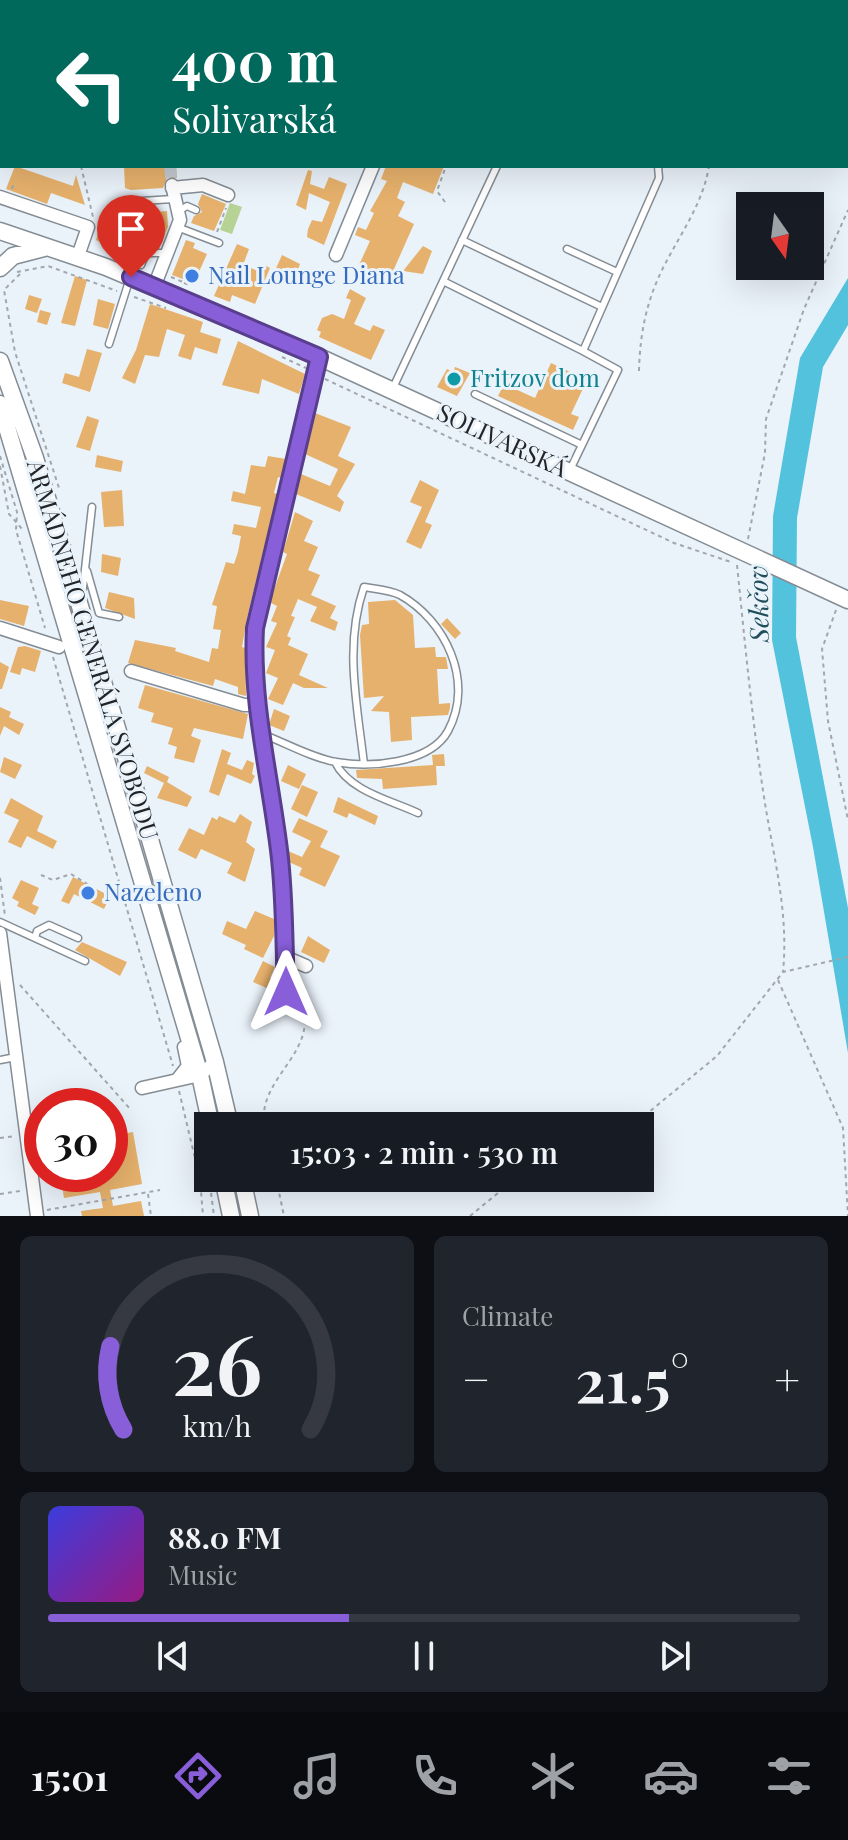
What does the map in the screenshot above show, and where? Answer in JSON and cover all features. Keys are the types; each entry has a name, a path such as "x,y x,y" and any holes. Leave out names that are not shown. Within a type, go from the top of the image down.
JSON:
{"street":[{"path":"336,255 368,168"},
{"path":"158,280 180,220 173,196 203,185 229,199"},
{"path":"1,197 88,227 78,256"},
{"name":"SOLIVARSKÁ","path":"0,231 78,256 132,279 158,280 317,364 392,390 745,556 824,589 843,602"},
{"path":"2,266 28,249 50,247"},
{"name":"ARMÁDNEHO GENERÁLA SVOBODU","path":"0,361 35,458 215,1062 227,1112"},
{"path":"286,992 279,849 253,663 255,628 317,364"},
{"name":"ARMÁDNEHO GENERÁLA SVOBODU","path":"0,404 200,1075 208,1112"},
{"path":"0,628 54,645"},
{"path":"131,671 244,705 257,705"},
{"path":"0,933 24,1119"},
{"path":"285,957 306,966"},
{"path":"173,1082 188,1066 179,1027 177,997"},
{"path":"142,1088 200,1075 215,1062"},
{"path":"200,1075 212,1084 219,1112"},
{"path":"173,1082 194,1087 207,1107"},
{"path":"33,1192 37,1214"},
{"path":"221,1192 231,1216"},
{"path":"245,1192 250,1216"}],"lane":[{"path":"392,390 496,168"},
{"path":"583,351 659,178 658,168"},
{"path":"126,202 173,196 196,210"},
{"path":"153,200 153,212"},
{"path":"177,227 217,240"},
{"path":"462,240 602,307"},
{"path":"567,249 617,272"},
{"path":"109,344 132,279 146,253 167,253"},
{"path":"443,281 618,370 569,472"},
{"path":"475,394 582,445"},
{"path":"81,612 92,507"},
{"path":"86,565 99,613 119,617"},
{"path":"262,734 335,762 364,764 402,760 430,748 448,731 458,676 452,650 421,610 398,594 364,587 352,638 364,764"},
{"path":"335,762 342,776 352,784 418,813"},
{"path":"0,922 85,961"},
{"path":"35,938 37,931 49,925 78,938"},
{"path":"0,1060 16,1057"}],"path":[{"path":"81,168 94,223"},
{"path":"445,168 437,191 445,202"},
{"path":"639,371 641,326 661,270 705,190 709,168"},
{"path":"217,240 229,199"},
{"path":"649,1112 717,1056 783,972 786,944 782,891 768,823 747,685 745,556 765,453 766,419 804,309 848,210"},
{"path":"2,266 20,274"},
{"path":"62,499 15,352 4,290 20,274 48,266 132,279 167,309"},
{"path":"181,281 183,276"},
{"path":"158,280 181,281 190,285 191,282"},
{"path":"281,357 317,364 674,543 745,556"},
{"path":"0,456 17,512 16,530 54,645 153,986 173,1082 200,1179 203,1216"},
{"path":"0,475 5,473"},
{"path":"843,602 822,649 828,721 848,820"},
{"path":"41,875 53,880 71,874 92,887"},
{"path":"783,972 848,957"},
{"path":"4,963 30,1000 131,1110"},
{"path":"778,979 843,1128 848,1216"},
{"path":"265,1112 265,1100 298,1051 304,1033 305,1015 299,1000 286,992"},
{"path":"0,1138 24,1135"},
{"path":"0,1194 24,1190"},
{"path":"37,1214 160,1190"},
{"path":"214,1216 216,1192"},
{"path":"279,1192 284,1216"},
{"path":"470,1216 499,1192"},
{"path":"147,1193 151,1216"}],"green space":[{"path":"230,203 242,207 232,234 220,230"}],"water":[{"path":"848,278 848,325 823,367 797,518 796,637 848,908 848,1053 813,847 772,640 773,516 800,358"}],"building":[{"path":"14,168 73,186 76,175 85,205 51,193 47,204 6,189"},
{"path":"124,168 176,168 177,178 167,178 163,188 125,188"},
{"path":"385,168 443,168 433,194 403,182 397,198 405,202 398,216 414,224 390,278 359,265 370,241 355,235 358,227 366,230 374,213 370,211 387,181 381,179"},
{"path":"308,170 312,171 310,184 324,189 329,177 347,184 324,245 307,237 308,229 312,220 322,222 330,202 309,193 306,210 296,205"},
{"path":"202,194 226,204 214,231 191,223 194,216 202,212 198,204"},
{"path":"167,211 168,227 161,244 144,245 141,213"},
{"path":"98,234 126,243 133,237 142,249 135,266 113,258 112,247 96,240"},
{"path":"186,240 195,243 193,248 207,254 194,283 172,275"},
{"path":"237,244 249,249 243,265 259,271 263,264 270,268 255,304 232,295 230,302 214,296"},
{"path":"423,246 432,251 423,274 403,271"},
{"path":"282,255 300,264 293,283 273,275"},
{"path":"75,276 87,280 75,326 61,323"},
{"path":"350,289 366,298 354,324 370,331 373,325 385,330 371,360 319,337 321,332 317,330 322,318 332,314 344,319 351,300 346,298"},
{"path":"29,295 42,299 37,313 25,309"},
{"path":"98,299 115,304 108,329 93,325"},
{"path":"150,304 203,322 200,332 221,339 217,354 195,347 191,360 178,356 185,335 167,329 159,357 145,355 135,384 122,378 136,350"},
{"path":"40,310 51,313 47,325 37,322"},
{"path":"238,341 305,374 299,394 262,379 259,394 222,385"},
{"path":"87,349 102,353 90,392 62,383 65,373 79,377"},
{"path":"551,363 587,380 571,414 579,417 573,430 498,396 504,384 535,398"},
{"name":"Fritzov dom","path":"455,367 470,373 457,396 437,387 447,369 453,372"},
{"path":"315,413 351,427 338,456 355,464 337,496 344,502 340,512 296,494 301,474 330,486 338,469 305,454"},
{"path":"87,416 99,420 90,451 76,447"},
{"path":"97,455 123,461 121,472 95,467"},
{"path":"268,456 286,459 274,493 277,494 242,647 245,648 246,696 238,694 238,687 215,679 213,686 128,663 135,640 176,648 175,651 209,662 212,648 218,649 221,630 213,629 217,606 212,605 226,562 234,564 238,552 241,536 232,534 234,524 256,528 261,507 231,501 233,491 245,494 251,465 265,467"},
{"path":"420,480 439,490 425,522 432,525 421,549 406,542 422,507 410,502"},
{"path":"122,490 124,526 104,527 101,492"},
{"path":"295,512 313,521 304,541 318,547 308,570 320,575 311,595 336,606 330,618 338,622 335,631 310,621 317,607 298,599 291,616 295,617 287,636 291,638 288,645 308,654 299,675 328,688 304,688 293,683 283,705 268,699 278,678 266,673 275,650 266,647 277,623 271,621 277,606 271,603 272,595 287,554 283,552"},
{"path":"102,554 121,558 118,576 101,572"},
{"path":"109,592 134,598 135,619 105,608"},
{"path":"0,600 29,606 24,626 0,619"},
{"path":"395,600 413,615 415,648 435,647 436,657 446,657 448,669 437,669 439,704 450,703 450,708 448,715 411,717 412,740 391,742 389,712 371,711 384,696 364,698 360,635 362,625 369,624 368,602"},
{"path":"447,618 461,633 455,639 441,624"},
{"path":"18,647 41,651 35,672 22,668 20,675 10,672"},
{"path":"0,662 9,667 2,689 0,689"},
{"path":"145,685 248,714 243,739 194,728 191,736 201,740 194,763 174,758 177,747 168,744 173,728 151,722 154,713 138,708"},
{"path":"0,707 11,712 9,717 24,724 19,735 4,726 0,736"},
{"path":"274,709 290,716 284,731 269,725"},
{"path":"222,749 231,753 227,764 242,770 247,760 254,763 252,774 255,776 251,784 227,774 219,796 209,792"},
{"path":"444,754 445,766 436,766 437,785 383,789 382,779 357,778 356,770 433,765 432,755"},
{"path":"4,757 22,765 15,779 0,772"},
{"path":"288,765 306,774 299,789 281,781"},
{"path":"147,766 169,777 167,782 192,797 187,807 157,798 164,783 144,773"},
{"path":"302,785 318,792 307,817 291,809"},
{"path":"338,797 378,816 375,825 349,813 347,818 333,812"},
{"path":"11,798 43,816 37,831 57,841 53,849 27,836 21,848 8,842 19,820 4,813"},
{"path":"240,814 252,822 246,842 255,849 245,882 227,873 232,863 201,849 196,859 178,850 189,828 204,835 212,817 217,820 219,816 235,823"},
{"path":"299,818 328,831 320,847 340,856 325,887 299,875 302,868 289,862 288,851 302,857 311,841 292,832"},
{"name":"Nazeleno","path":"73,877 110,896 104,909 74,894 69,904 61,901"},
{"path":"21,880 39,888 32,904 39,907 35,915 17,906 19,902 12,898"},
{"path":"255,911 274,919 274,936 263,958 244,949 246,945 222,934 227,921 246,929"},
{"path":"308,936 330,950 324,963 301,952"},
{"path":"82,942 127,962 120,976 75,950"},
{"path":"263,961 275,967 270,978 276,981 271,990 253,982"},
{"path":"133,1132 142,1184 128,1187 128,1133"},
{"path":"63,1192 100,1192 64,1198"},
{"path":"100,1192 110,1192 113,1206 141,1201 144,1216 82,1216 81,1211 103,1208"}],"tunnel":[{"path":"170,168 172,185"}],"place":[{"name":"Nail Lounge Diana","path":"192,276"},
{"name":"Fritzov dom","path":"454,379"},
{"name":"Nazeleno","path":"88,893"}],"route":[{"path":"131,277 319,357 255,628 253,663 279,849 286,924 286,992"}],"water label":[{"name":"Sekčov","path":"759,604"}]}
